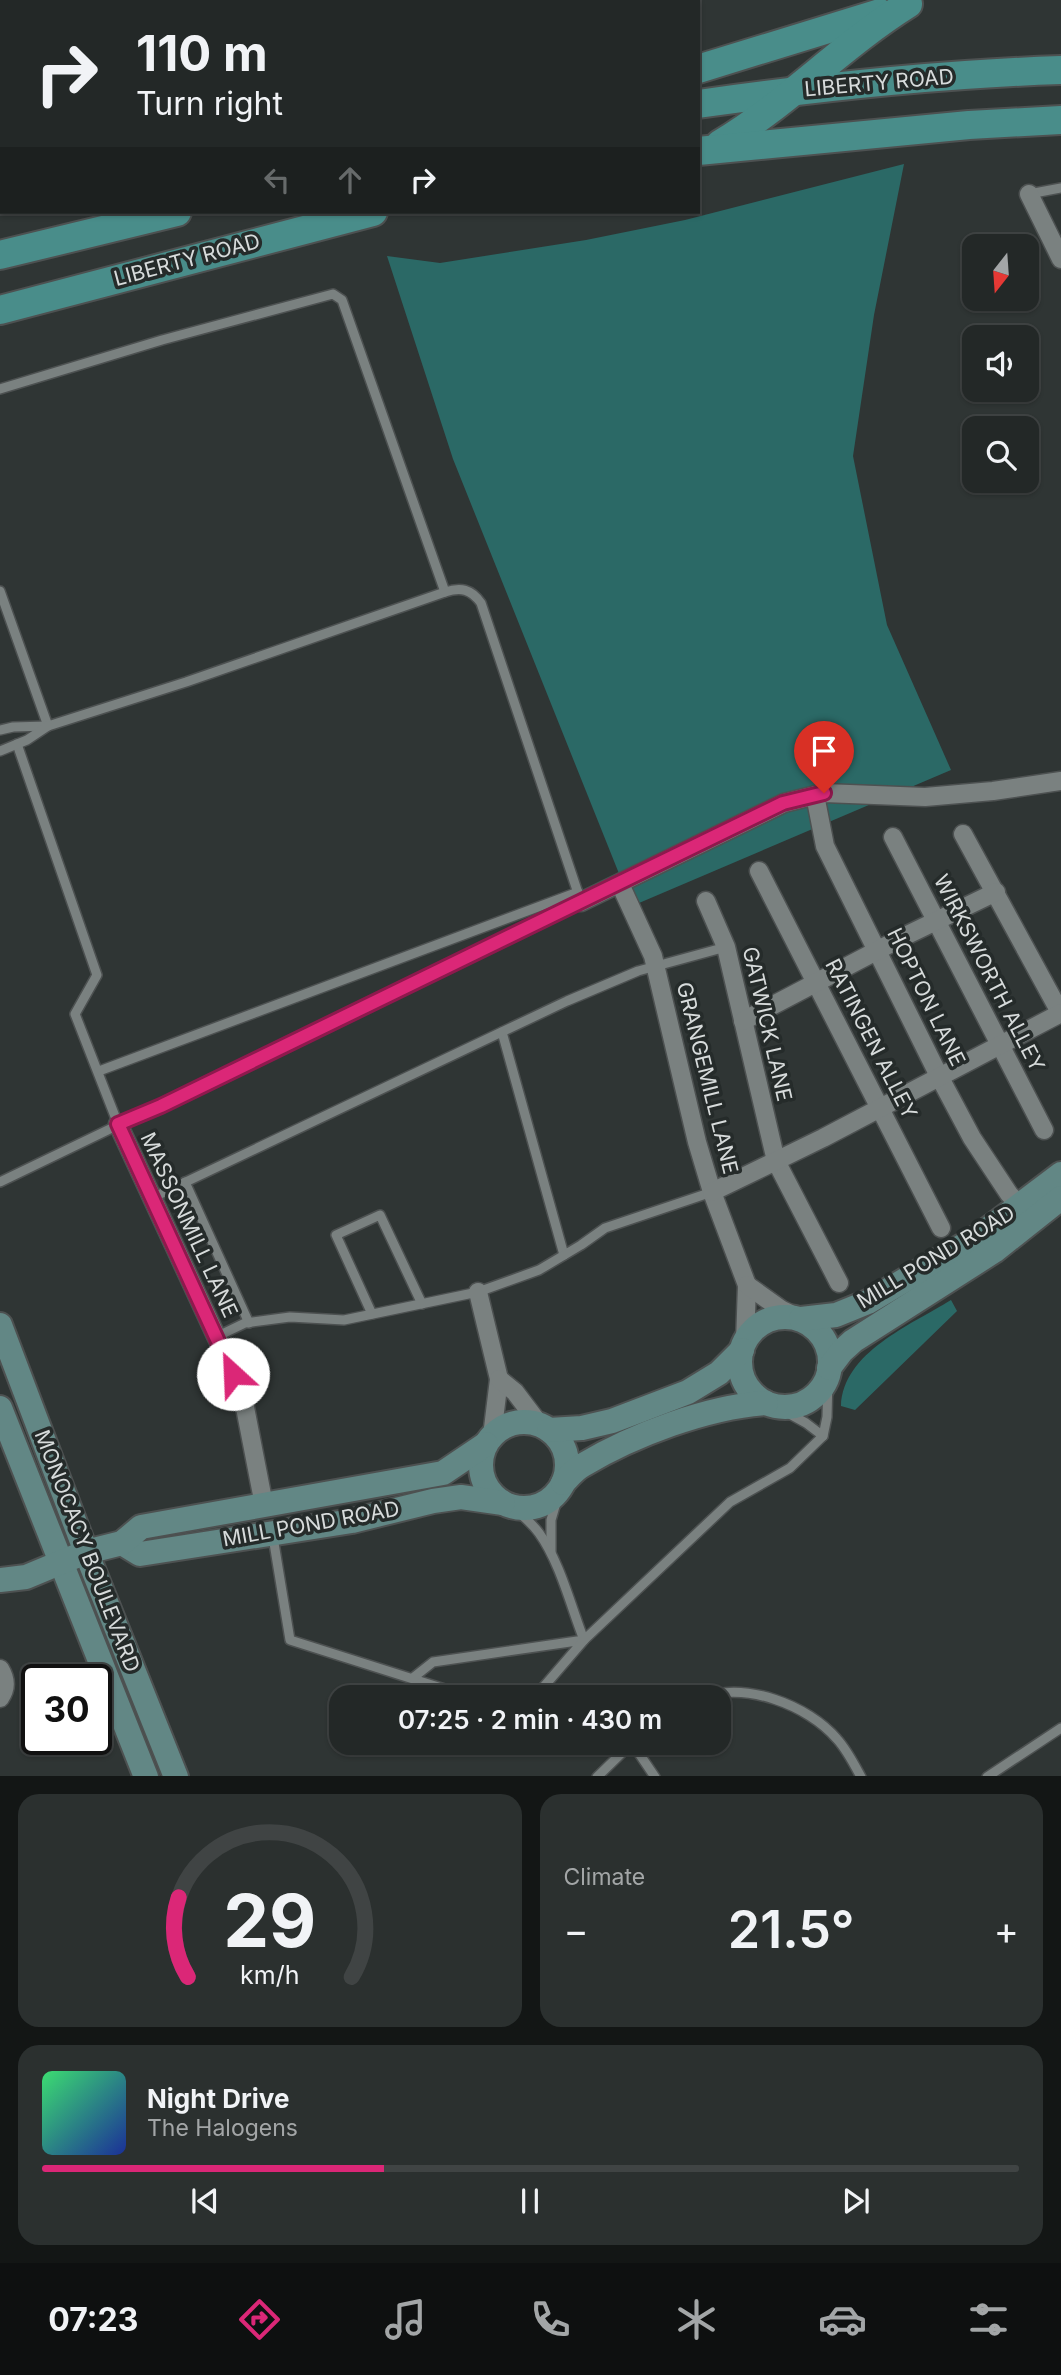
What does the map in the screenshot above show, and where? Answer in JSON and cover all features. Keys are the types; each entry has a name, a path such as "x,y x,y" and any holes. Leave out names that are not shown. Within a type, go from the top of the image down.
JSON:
{"main road":[{"path":"700,68 913,2"},
{"path":"706,149 752,125 875,25 913,2"},
{"name":"LIBERTY ROAD","path":"700,104 792,91 939,77 1061,70"},
{"path":"706,149 969,125 1061,120"},
{"path":"0,255 169,214"},
{"name":"LIBERTY ROAD","path":"0,310 365,214"}],"street":[{"path":"1029,194 1061,260"},
{"path":"580,897 620,884 783,803 816,795 849,793 925,797 1061,781"},
{"name":"HOPTON LANE","path":"816,795 825,846 939,1076 972,1138 1020,1206"},
{"path":"712,1192 1061,1013 963,834"},
{"name":"WIRKSWORTH ALLEY","path":"893,837 1044,1130"},
{"name":"RATINGEN ALLEY","path":"760,871 941,1228"},
{"name":"GRANGEMILL LANE","path":"620,884 655,966 697,1142 712,1192 747,1285"},
{"path":"743,1021 996,892"},
{"name":"GATWICK LANE","path":"706,901 726,947 776,1161 839,1283"},
{"name":"MASSONMILL LANE","path":"118,1124 242,1392 264,1506"},
{"name":"MILL POND ROAD","path":"0,1580 26,1577 86,1552 122,1543 141,1527 443,1473 505,1426 518,1422 545,1428 582,1428 612,1421 688,1392 719,1373 754,1329 765,1322 776,1317 801,1320 836,1315 867,1302 979,1236 1061,1174"},
{"name":"MILL POND ROAD","path":"122,1543 140,1554 352,1521 433,1501 461,1497 528,1508 540,1505 550,1499 580,1466 638,1438 717,1410 771,1405 790,1407 802,1404 822,1389 842,1351 853,1341 994,1251 1061,1198"},
{"path":"747,1285 820,1332 831,1359 829,1373"},
{"path":"747,1285 742,1375 755,1396 771,1405"},
{"path":"478,1292 499,1379 489,1440 481,1457 481,1470 492,1494 507,1504"},
{"name":"MONOCACY BOULEVARD","path":"0,1325 86,1552 176,1776"},
{"path":"499,1379 515,1392 562,1444 567,1468 562,1484"},
{"name":"MONOCACY BOULEVARD","path":"0,1408 146,1776"},
{"path":"0,1669 5,1685 0,1698"}],"lane":[{"path":"1029,194 1061,188"},
{"path":"0,388 162,340 333,294 342,300 445,592"},
{"path":"0,751 27,740 48,726 186,682 457,588 466,590 474,594 481,603 580,897"},
{"path":"0,591 48,726"},
{"path":"0,730 48,726"},
{"path":"17,744 97,975 75,1013 118,1124"},
{"path":"99,1071 580,897"},
{"path":"0,1182 161,1106 580,897"},
{"path":"152,1198 567,1001 655,966 726,947"},
{"path":"502,1032 564,1255"},
{"path":"186,1182 249,1323"},
{"path":"216,1337 249,1323 290,1317 344,1320 478,1292 539,1270 605,1228 712,1192"},
{"path":"372,1314 336,1236 380,1215 422,1304"},
{"path":"545,1685 584,1640 730,1502 790,1468 823,1436 827,1417 829,1373"},
{"path":"771,1405 806,1423 823,1436"},
{"path":"551,1554 551,1520 562,1484"},
{"path":"507,1504 527,1519 551,1554 584,1640"},
{"path":"272,1534 290,1640 436,1685"},
{"path":"414,1677 433,1662 584,1640"},
{"path":"731,1694 752,1693 785,1703 814,1717 838,1740 861,1776"},
{"path":"987,1776 1061,1728"},
{"path":"597,1776 632,1743 655,1776"}],"shaded area":[{"path":"904,164 874,315 853,456 887,625 951,770 632,906 453,459 387,256 440,263 586,240 685,220"},
{"path":"951,1300 957,1311 855,1410 841,1406 845,1387 853,1370 866,1355 899,1330"}],"route":[{"path":"233,1374 118,1124 161,1106 783,803 824,793"}]}
